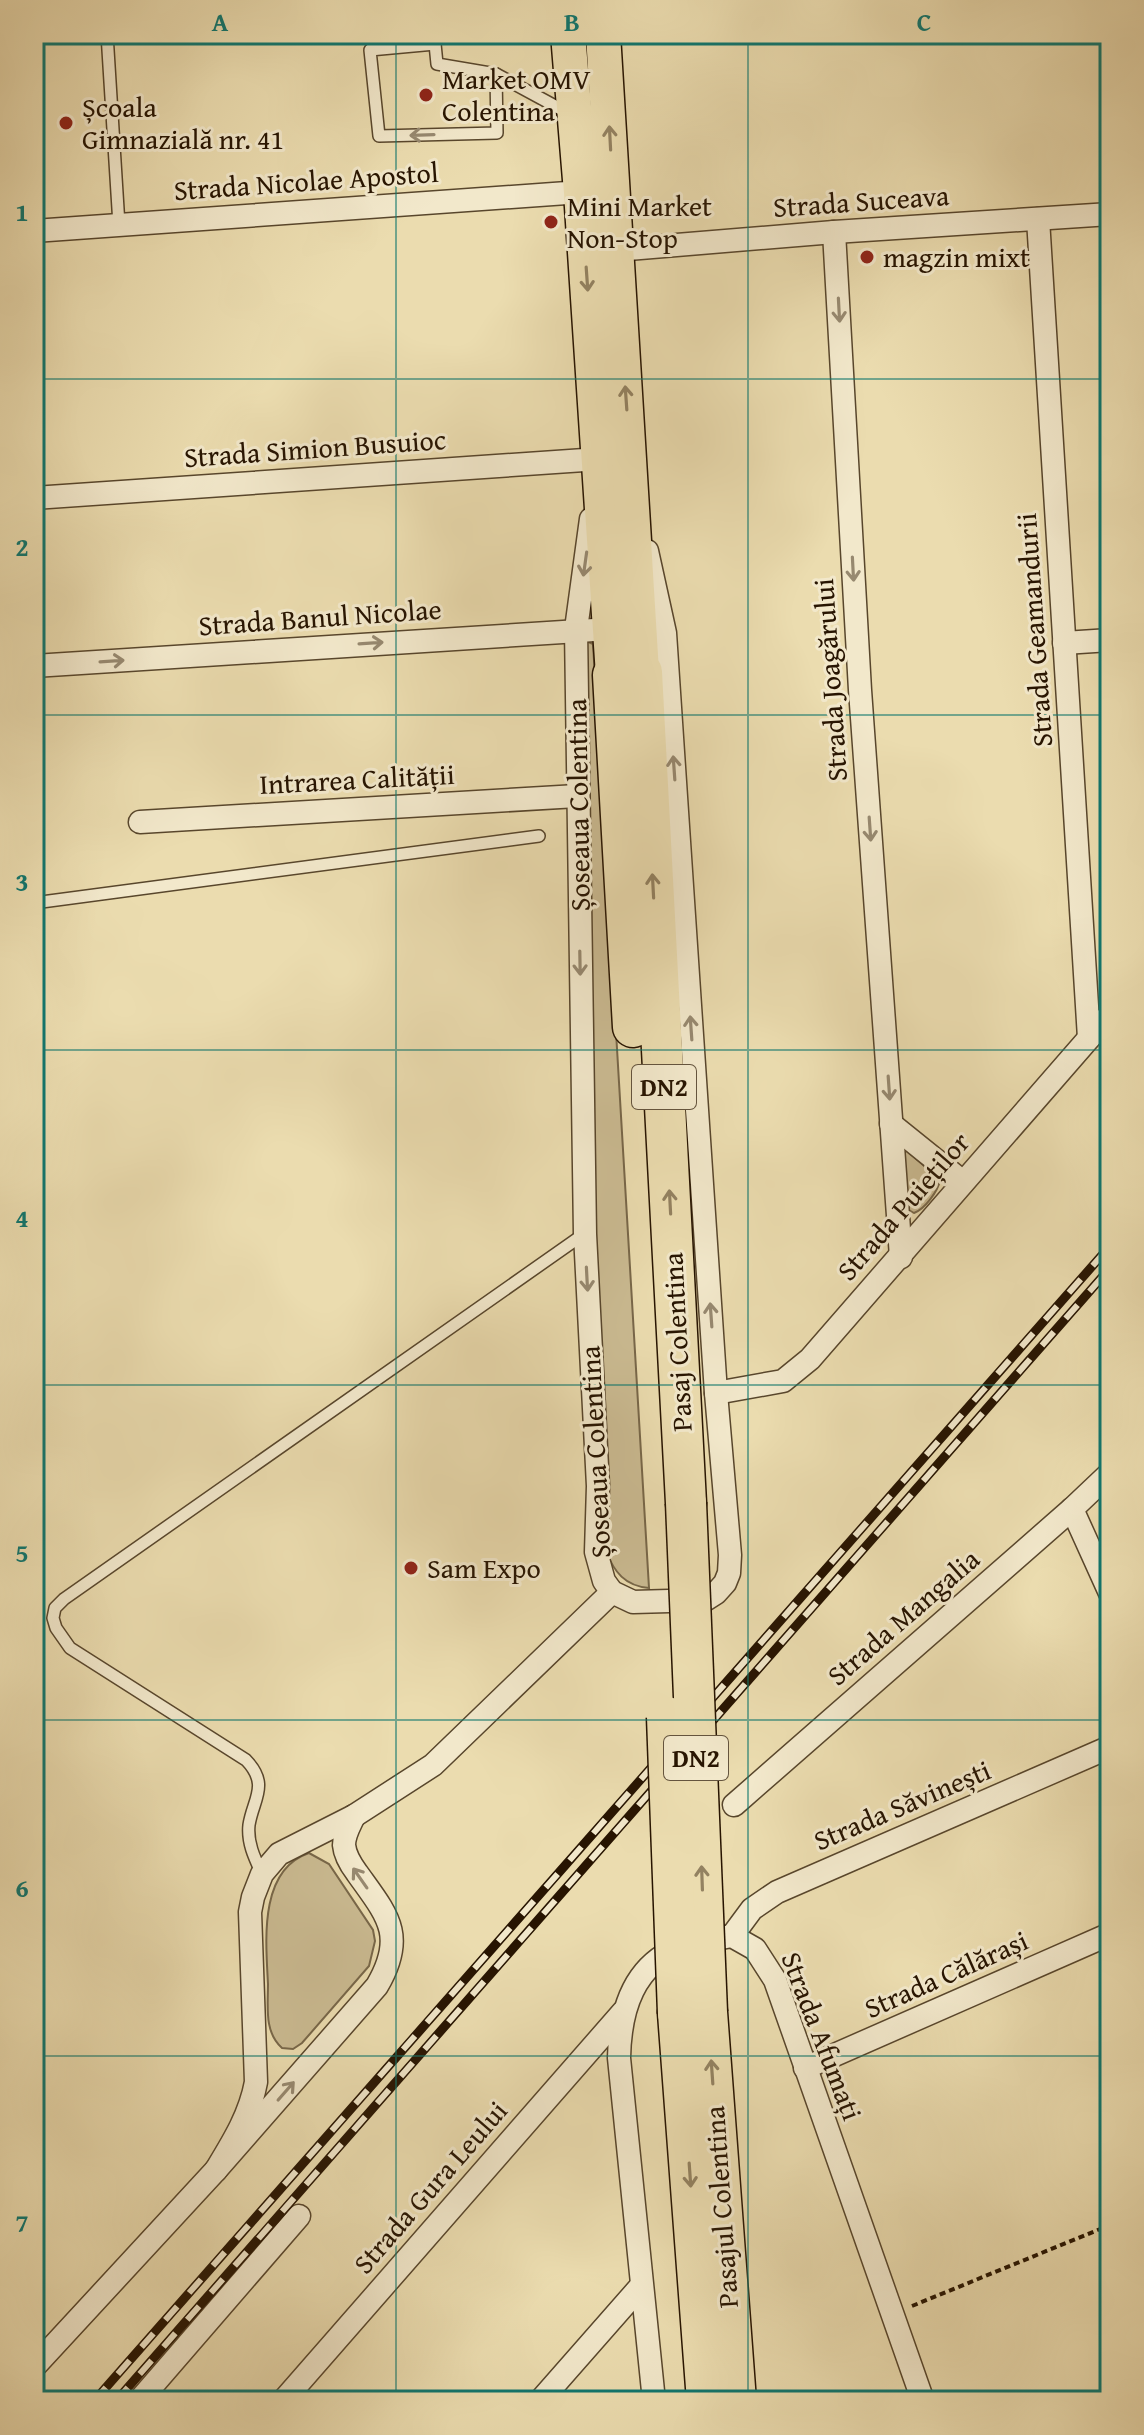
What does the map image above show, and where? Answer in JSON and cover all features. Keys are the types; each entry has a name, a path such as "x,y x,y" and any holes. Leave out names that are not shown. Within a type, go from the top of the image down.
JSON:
{"highway":[{"name":"Pasaj Colentina","path":"628,674 672,1504 692,2013"},
{"name":"Pasajul Colentina","path":"692,2013 707,2401"},
{"name":"Pasajul Colentina","path":"692,2013 736,2401"}],"main road":[{"name":"Șoseaua Colentina","path":"568,34 610,629 628,674"},
{"name":"Șoseaua Colentina","path":"603,34 631,476 628,674"}],"street":[{"name":"Strada Nicolae Apostol","path":"34,231 581,192"},
{"name":"Strada Suceava","path":"616,250 1110,214"},
{"name":"Strada Geamandurii","path":"1038,219 1089,1038"},
{"name":"Strada Joagărului","path":"834,232 860,690 901,1257"},
{"name":"Strada Simion Busuioc","path":"34,498 599,459"},
{"name":"Șoseaua Colentina","path":"599,459 576,629 585,1234 598,1486 596,1552 604,1581 612,1592 633,1602 705,1600 725,1583 730,1555 716,1393 665,633 631,476"},
{"name":"Strada Banul Nicolae","path":"34,666 610,629"},
{"path":"1064,643 1110,640"},
{"name":"Intrarea Calității","path":"140,822 577,796"},
{"name":"Strada Puieților","path":"716,1393 765,1386 783,1381 798,1371 901,1257 1110,1014"},
{"path":"891,1124 963,1182"},
{"name":"Strada Mangalia","path":"734,1805 1110,1473"},
{"path":"1072,1509 1110,1593"},
{"path":"216,2170 241,2129 256,2082 250,1912 262,1874 279,1854 291,1846 354,1816 433,1765 612,1592"},
{"name":"Strada Săvinești","path":"732,1936 752,1909 777,1892 1110,1747"},
{"path":"34,2367 216,2170 386,1972 392,1946 390,1921 349,1862 345,1851 346,1833 354,1816"},
{"name":"Strada Călărași","path":"805,2068 1110,1934"},
{"path":"654,2401 619,2058 623,2012 640,1979 666,1954 685,1945 732,1936"},
{"name":"Strada Afumați","path":"732,1936 755,1949 767,1966 923,2401"},
{"name":"Strada Gura Leului","path":"283,2401 623,2012"},
{"path":"139,2401 299,2216"},
{"path":"540,2401 641,2286"}],"lane":[{"path":"107,34 119,225"},
{"path":"496,74 497,133 379,136 370,50 435,39 437,64 496,74 574,116"},
{"path":"34,903 539,836"},
{"path":"262,1874 250,1842 249,1824 259,1791 253,1767 81,1657 56,1628 53,1618 55,1608 585,1234"}],"path":[{"path":"891,2315 1110,2225"}],"shaded area":[{"path":"586,641 593,644 649,1588 622,1577 606,1551 590,1191"},
{"path":"904,1148 940,1180 930,1199 914,1213 907,1209"},
{"path":"309,1853 329,1864 373,1930 375,1941 369,1966 302,2043 293,2049 282,2048 272,2034 268,2019 266,1949 269,1910 281,1875 293,1862"}],"railway":[{"path":"94,2401 1110,1246"},
{"path":"116,2401 1110,1268"}],"place":[{"name":"Market OMV Colentina","path":"426,95"},
{"name":"Școala Gimnazială nr. 41","path":"66,123"},
{"name":"Mini Market Non-Stop","path":"551,222"},
{"name":"magzin mixt","path":"867,257"},
{"name":"Sam Expo","path":"411,1568"}]}
